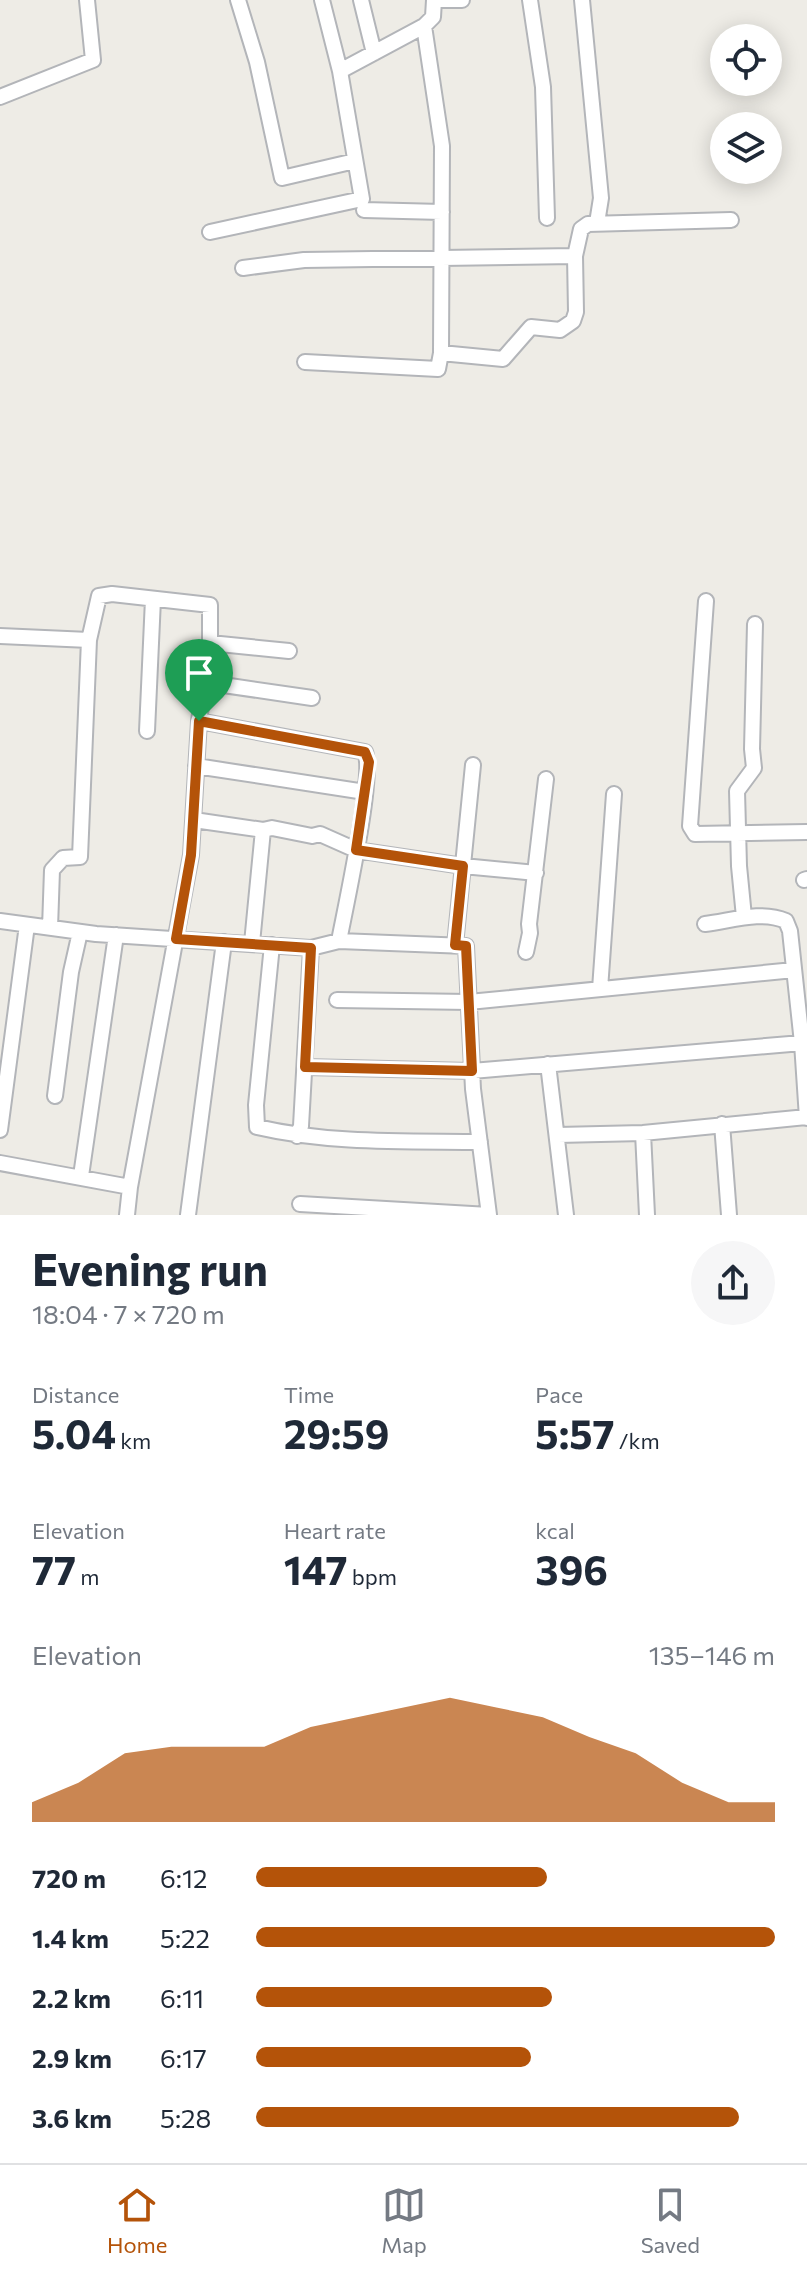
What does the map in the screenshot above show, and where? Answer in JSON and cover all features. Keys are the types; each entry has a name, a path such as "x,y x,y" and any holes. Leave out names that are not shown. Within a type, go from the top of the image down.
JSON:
{"street":[{"path":"0,97 93,60 87,0"},
{"path":"238,0 257,62 282,178 355,161"},
{"path":"210,232 362,199 340,71 322,0"},
{"path":"361,0 374,53"},
{"path":"340,71 424,26 433,17 434,0 462,0"},
{"path":"530,0 543,87 547,218"},
{"path":"582,0 601,198 597,223"},
{"path":"305,362 438,369 443,256 442,146 424,26"},
{"path":"364,210 442,212"},
{"path":"441,353 503,359 531,327 560,330 573,321 576,312 575,256 581,229 588,224 731,220"},
{"path":"243,268 304,260 575,256"},
{"path":"50,928 52,870 63,858 80,857 89,640 99,596 112,594 210,605 210,643 199,721 191,855 127,1215"},
{"path":"147,731 153,599"},
{"path":"706,601 690,826 695,834 807,832"},
{"path":"744,917 737,791 754,768 755,624"},
{"path":"0,636 89,640"},
{"path":"210,643 289,651"},
{"path":"203,682 312,698"},
{"path":"199,721 365,752 369,762 365,792 339,941"},
{"path":"455,945 473,765"},
{"path":"196,766 365,792"},
{"path":"526,952 546,779"},
{"path":"600,989 614,794"},
{"path":"194,820 263,830 272,828 312,836 320,834 356,850 536,873"},
{"path":"252,943 263,830"},
{"path":"558,1135 643,1133 807,1117 802,1043 786,921 776,917 744,917 705,924"},
{"path":"0,921 80,932 311,948 339,941 466,946 472,1071 489,1215 300,1204"},
{"path":"0,1130 27,925"},
{"path":"55,1096 71,972 80,932"},
{"path":"81,1176 116,935"},
{"path":"188,1215 224,942"},
{"path":"272,945 256,1105 257,1127 297,1136 480,1142"},
{"path":"297,1136 301,1126 311,948"},
{"path":"337,1000 469,1002 794,970"},
{"path":"305,1067 472,1071 802,1043"},
{"path":"548,1064 566,1215"},
{"path":"722,1124 729,1215"},
{"path":"643,1133 647,1215"},
{"path":"0,1163 130,1187"}],"route":[{"path":"199,721 341,745 365,752 369,762 356,850 463,866 455,945 466,946 472,1071 305,1067 311,948 176,939 191,855 199,721"}]}
